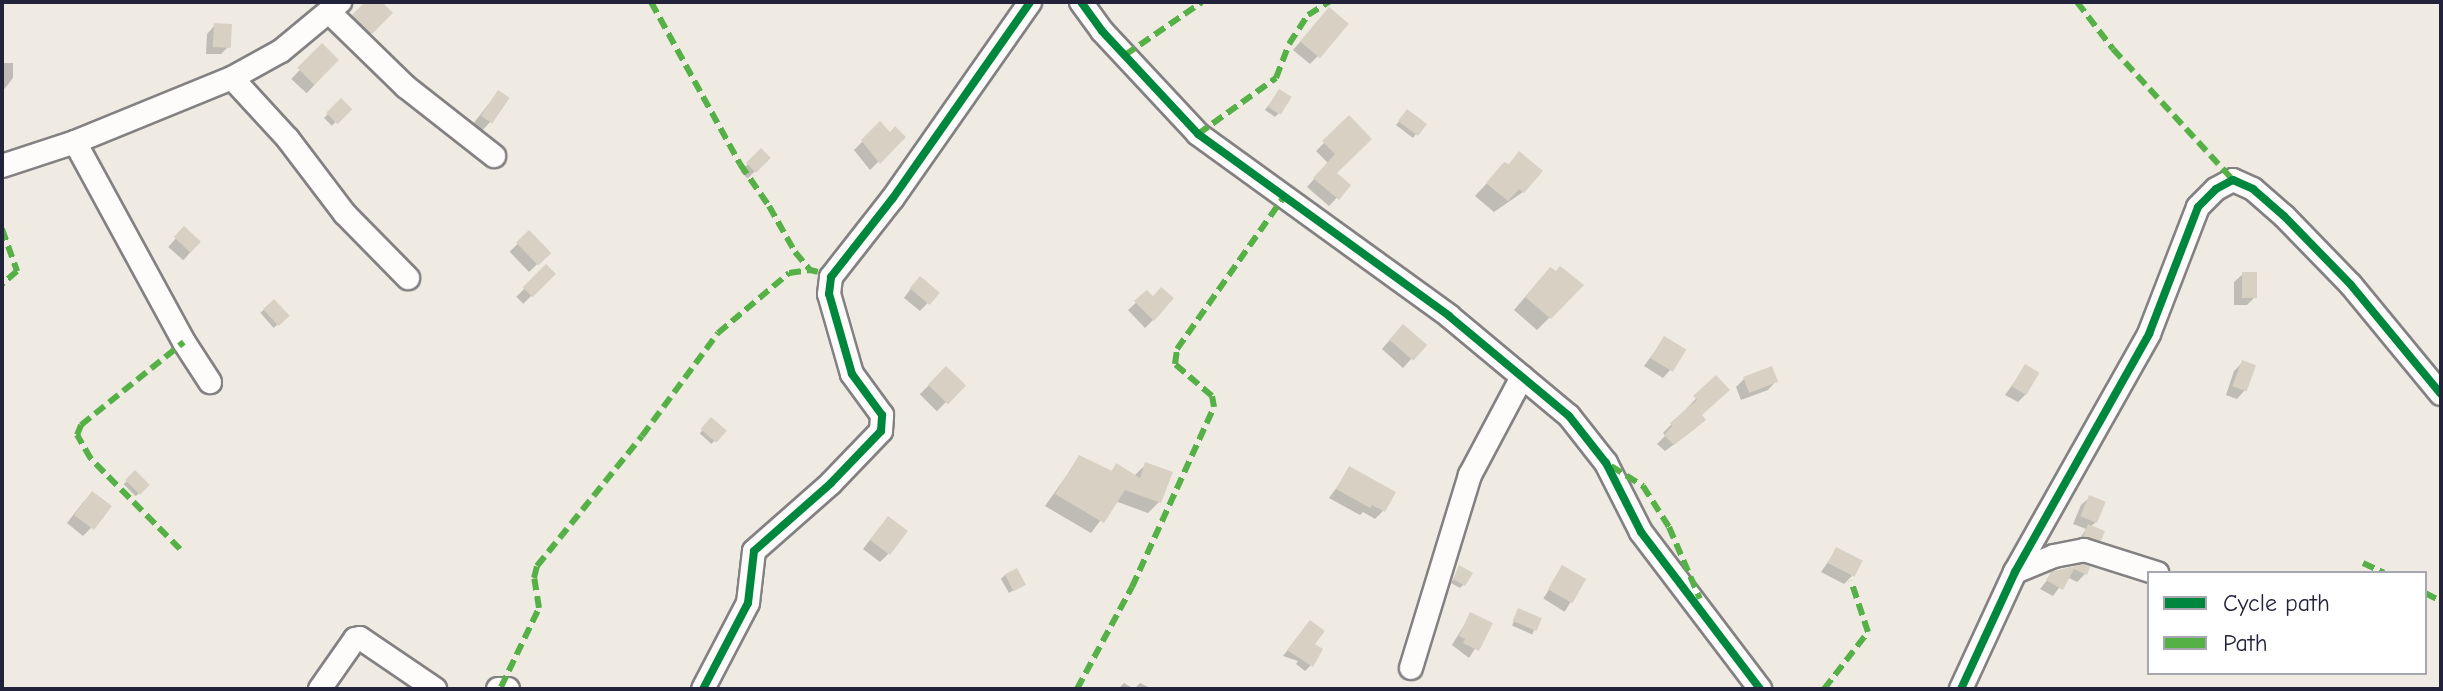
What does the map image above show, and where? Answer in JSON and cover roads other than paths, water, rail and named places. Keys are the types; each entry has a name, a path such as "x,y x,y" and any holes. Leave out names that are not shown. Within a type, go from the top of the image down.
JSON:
{"street":[{"path":"703,689 748,603 754,551 831,483 881,431 882,415 852,374 829,294 831,277 893,198 1030,2"},
{"path":"1081,2 1102,31 1198,134 1449,316 1569,416 1606,463 1641,532 1760,689"},
{"path":"2,166 75,142 232,78 281,51 335,7 406,87 494,156"},
{"path":"232,78 288,139 345,214 408,278"},
{"path":"75,142 184,342 210,382"},
{"path":"1961,689 2015,572 2149,334 2198,207 2233,180 2253,189 2284,216 2351,285 2441,394"},
{"path":"1411,668 1470,475 1522,377"},
{"path":"2015,572 2054,556 2084,550 2151,571"},
{"path":"320,689 355,639 360,638 435,689"},
{"path":"498,689 508,689"}]}
